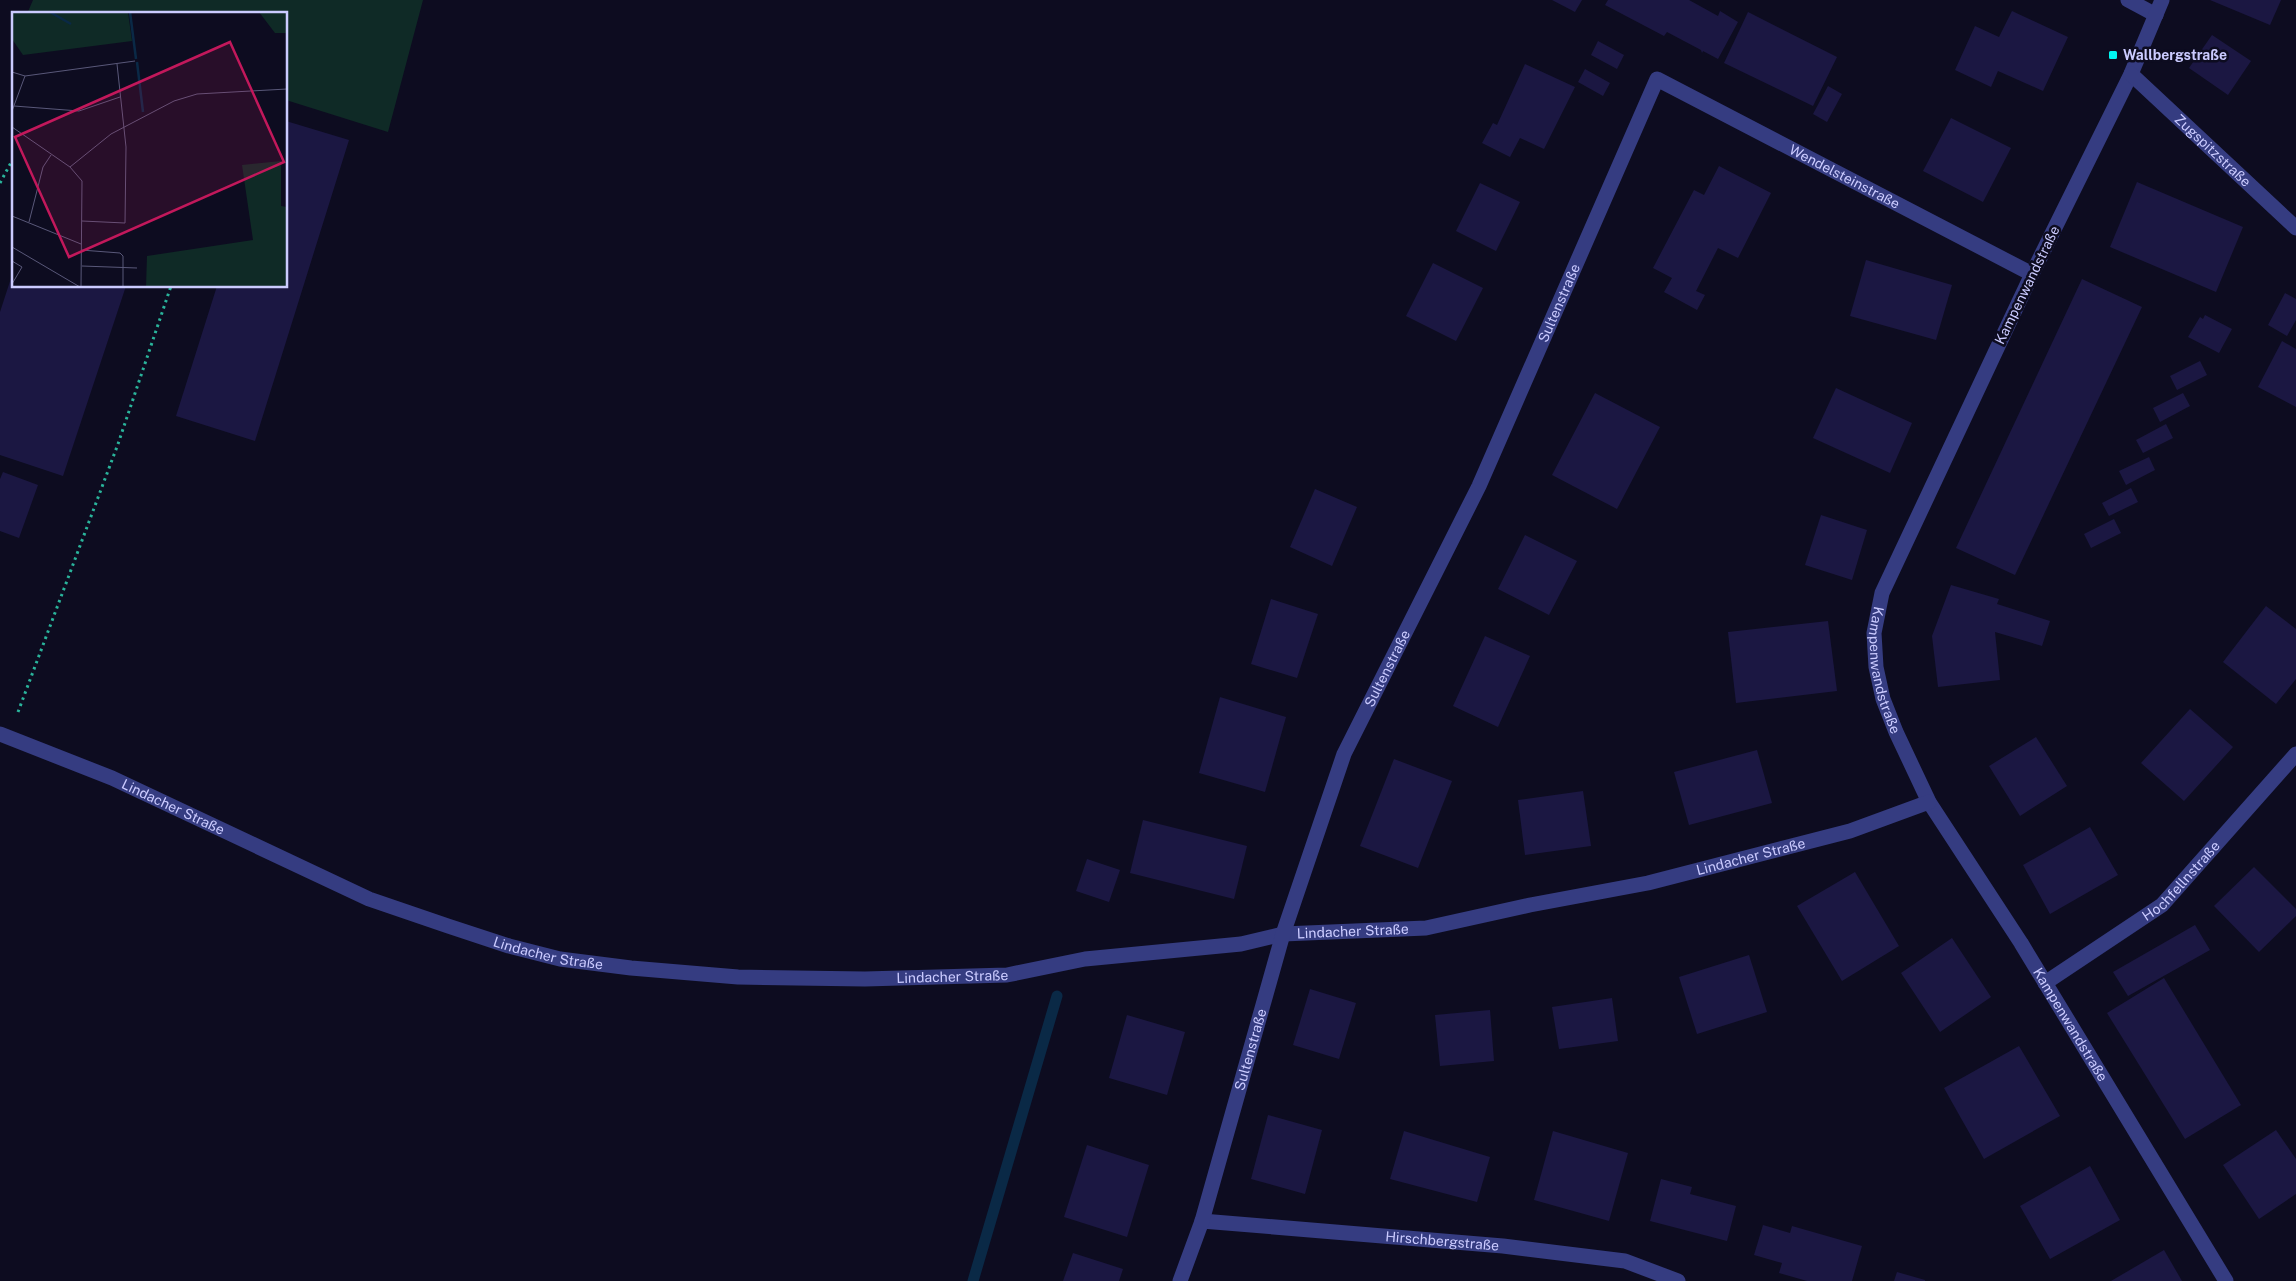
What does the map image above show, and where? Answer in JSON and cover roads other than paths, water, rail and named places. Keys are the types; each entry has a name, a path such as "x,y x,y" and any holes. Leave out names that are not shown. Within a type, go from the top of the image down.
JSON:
{"street":[{"path":"2128,0 2156,15"},
{"name":"Kampenwandstraße","path":"2162,0 2131,74 2032,274 1882,593 1875,625 1876,667 1883,699 1929,802 2045,983 2226,1281"},
{"name":"Zugspitzstraße","path":"2131,74 2296,228"},
{"name":"Wendelsteinstraße","path":"1657,80 2032,274"},
{"name":"Sultenstraße","path":"1180,1281 1202,1221 1283,934 1344,754 1479,486 1657,80"},
{"name":"Lindacher Straße","path":"4,735 121,782 369,898 509,946 560,959 631,968 738,977 865,979 1007,975 1084,959 1241,944 1283,934 1426,928 1530,905 1648,883 1850,831 1929,802"},
{"name":"Hochfellnstraße","path":"2045,983 2162,905 2296,754"},
{"name":"Hirschbergstraße","path":"1202,1221 1503,1246 1625,1261 1678,1281"}],"waterway":[{"path":"973,1281 1057,996"}],"place":[{"name":"Wallbergstraße","path":"2113,55"}]}
